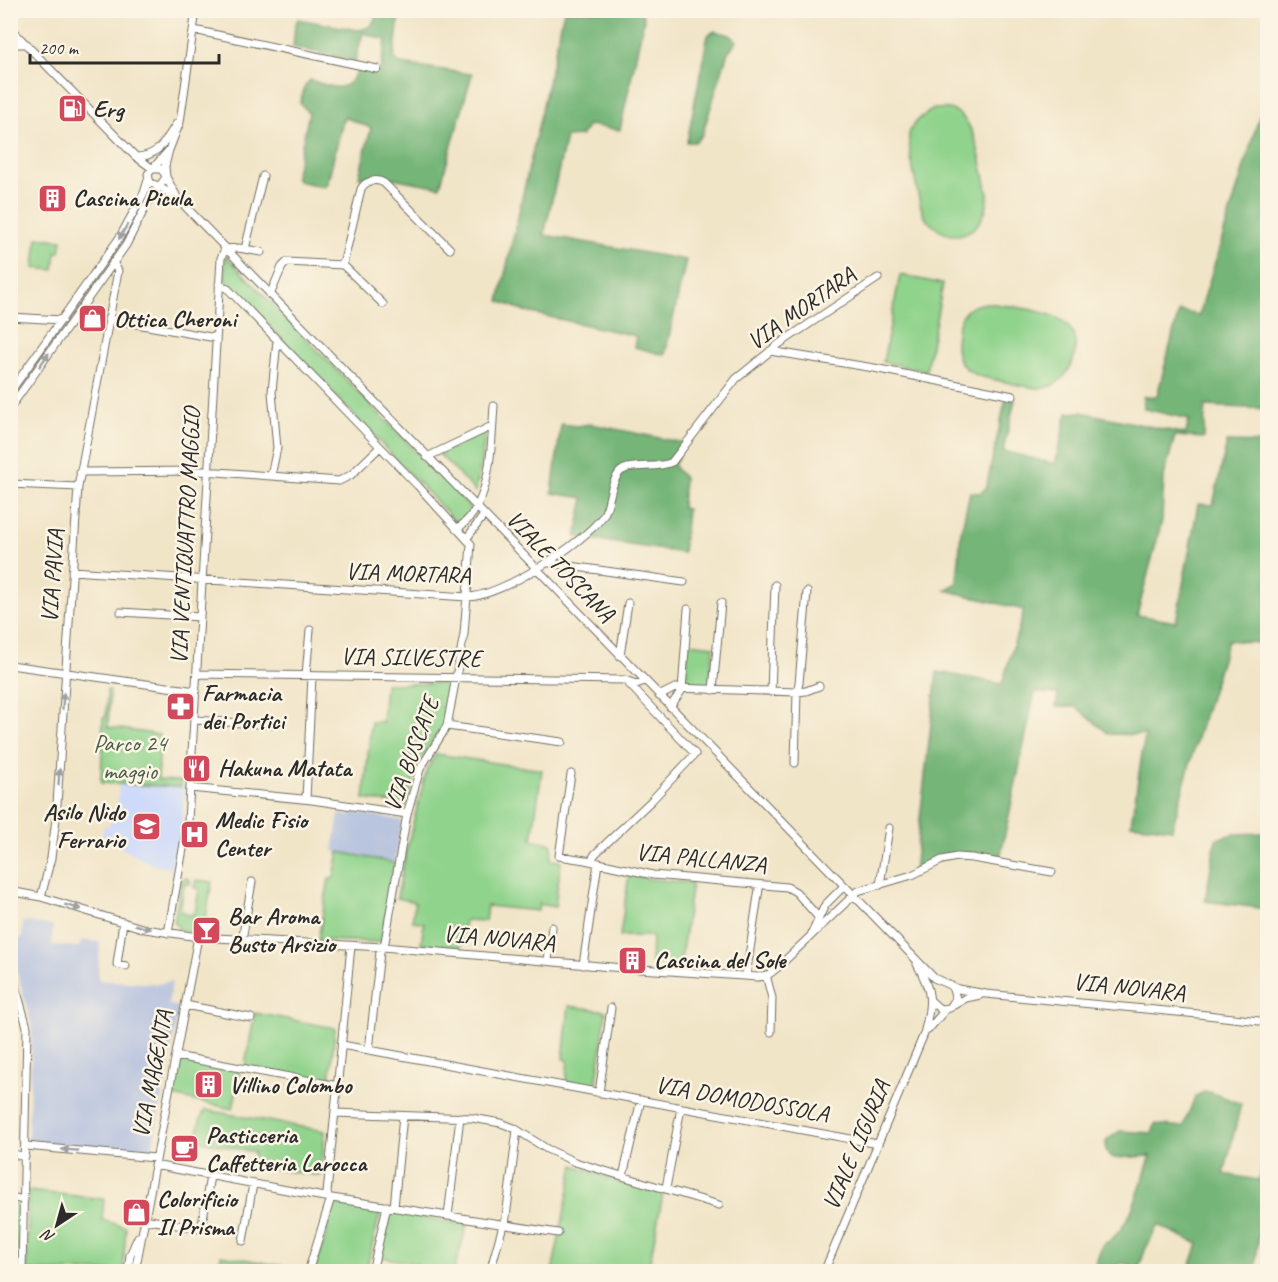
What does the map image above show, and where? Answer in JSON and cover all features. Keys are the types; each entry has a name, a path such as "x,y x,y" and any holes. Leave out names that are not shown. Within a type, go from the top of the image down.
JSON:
{"street":[{"path":"10,392 124,231 145,191 153,169 169,150 182,116 196,10"},
{"path":"194,30 377,69"},
{"path":"11,31 27,44 136,157 153,169 161,169 165,176"},
{"path":"10,44 27,44"},
{"path":"136,157 157,152 182,116"},
{"path":"10,408 129,240 147,204 163,183 169,150"},
{"path":"136,157 152,185 159,186"},
{"name":"VIALE TOSCANA","path":"165,176 180,201"},
{"path":"245,249 263,176"},
{"path":"343,265 361,189 365,184 378,180 384,183 450,249"},
{"name":"VIALE TOSCANA","path":"159,186 180,201 914,959 934,978 944,983"},
{"path":"225,249 261,252"},
{"name":"VIA VENTIQUATTRO MAGGIO","path":"168,933 187,824 190,788 219,284 221,258 225,249"},
{"name":"VIA PAVIA","path":"41,897 51,858 56,819 78,487 118,270 114,262"},
{"path":"270,295 276,286 282,267 287,262 343,265 383,304"},
{"name":"VIA MORTARA","path":"72,571 467,597 487,594 549,563 575,542 601,518 619,474 629,468 662,466 672,462 732,382 770,351 878,278"},
{"path":"219,284 228,289 456,529 467,538 484,515"},
{"path":"10,316 62,320"},
{"path":"108,319 216,338"},
{"path":"271,476 277,448 272,395 277,340"},
{"path":"770,351 1013,396"},
{"path":"456,529 470,519 486,479 494,406"},
{"path":"427,457 492,426"},
{"path":"80,472 208,471 343,480 380,447"},
{"path":"10,484 78,487"},
{"name":"VIA BUSCATE","path":"369,1050 380,952 385,942 406,814 420,770 447,726 463,638 471,546 467,538"},
{"path":"549,563 684,582"},
{"path":"771,692 775,585"},
{"path":"795,763 796,692 799,683 807,592"},
{"path":"620,656 628,603"},
{"path":"713,690 721,603"},
{"path":"670,707 682,690 688,609"},
{"path":"121,612 200,617"},
{"path":"306,799 310,630"},
{"path":"10,665 196,691"},
{"path":"625,680 636,672"},
{"name":"VIA SILVESTRE","path":"197,674 625,680 636,684 645,681"},
{"name":"VIA PALLANZA","path":"595,862 594,854 651,801 695,754 625,680"},
{"path":"659,696 673,688 796,692 819,687"},
{"path":"194,720 275,725"},
{"path":"447,726 562,742"},
{"name":"VIA PALLANZA","path":"571,774 559,856 656,876 787,887 822,912"},
{"path":"190,788 306,799 406,814"},
{"path":"880,885 889,828"},
{"path":"771,1032 772,998 766,975 775,970 858,891 912,876 942,860 957,857 979,858 1052,872"},
{"path":"583,964 595,862"},
{"path":"242,940 252,882"},
{"path":"811,936 822,912 844,886"},
{"path":"746,976 759,889"},
{"name":"VIA NOVARA","path":"10,891 41,897 123,922 198,938 383,947 548,962 746,976 766,975"},
{"name":"VIA PALLANZA","path":"803,899 822,912"},
{"path":"822,912 830,918"},
{"path":"123,922 117,964 126,966"},
{"path":"548,962 552,927"},
{"name":"VIA MAGENTA","path":"161,1272 132,1269 144,1219 198,938"},
{"path":"308,1272 330,1201 327,1192 351,946"},
{"name":"VIALE TOSCANA","path":"914,959 926,980 930,999"},
{"path":"10,967 15,998 27,1027 22,1272"},
{"path":"944,983 952,987 957,998 953,1005 945,1010 936,1008 930,999 935,987 944,983"},
{"name":"VIA NOVARA","path":"952,987 986,994 1187,1012 1268,1022"},
{"name":"VIA NOVARA","path":"953,1005 968,997 986,994"},
{"name":"VIALE LIGURIA","path":"824,1272 924,1034 930,999"},
{"path":"185,1005 251,1018"},
{"path":"599,1093 611,1008"},
{"name":"VIALE LIGURIA","path":"924,1034 945,1010"},
{"name":"VIA DOMODOSSOLA","path":"342,1045 878,1144"},
{"path":"176,1056 338,1086"},
{"path":"623,1176 641,1100"},
{"path":"666,1188 681,1108"},
{"path":"335,1113 460,1118 498,1122 575,1162 719,1205"},
{"path":"373,1268 390,1207 403,1116"},
{"path":"448,1216 460,1118"},
{"path":"490,1272 504,1225 517,1130"},
{"path":"26,1146 155,1162 253,1184 558,1233"},
{"path":"10,1153 25,1157"},
{"path":"144,1219 201,1227 210,1176"},
{"path":"243,1241 253,1184"},
{"path":"10,1197 24,1200"}],"shaded area":[{"name":"Asilo Nido Ferrario","path":"119,784 185,787 179,846 175,846 171,869 151,864 102,837 104,826 109,827 110,821 117,820"},
{"path":"352,812 402,822 395,863 333,851 339,814 350,816"},
{"path":"23,921 53,926 52,945 80,947 81,940 100,942 98,980 157,984 172,981 168,1004 179,1007 151,1153 28,1143 32,1026 11,950 11,940 22,938"}],"green space":[{"path":"377,11 400,11 394,58 401,64 472,74 440,187 386,177 359,177 371,128 344,117 327,184 324,187 298,181 295,178 309,113 300,103 305,86 310,80 334,87 345,86 359,68 380,71 386,40 363,33 355,61 293,47 295,25 298,19 358,30 372,25"},
{"path":"564,11 641,11 644,19 620,130 588,125 581,136 566,137 544,235 686,260 665,355 634,347 636,336 527,312 499,301"},
{"path":"715,31 730,35 737,41 728,52 702,135 695,142 687,142 707,39 709,34"},
{"path":"934,109 950,109 960,115 973,134 981,159 988,193 987,204 978,223 972,230 963,234 944,233 931,224 924,216 920,201 909,135 915,123"},
{"path":"1260,114 1267,116 1268,357 1262,378 1267,380 1267,409 1205,406 1204,438 1175,436 1164,476 1162,521 1137,615 1176,622 1198,504 1213,505 1227,442 1267,443 1267,644 1228,640 1197,738 1172,829 1131,824 1145,735 1109,734 1076,707 1056,707 1058,694 1035,692 1000,858 976,853 956,854 936,860 914,871 937,672 1002,684 1024,610 945,590 957,583 961,532 970,492 980,493 986,488 1006,398 1015,400 1003,451 1055,464 1067,413 1081,412 1186,434 1189,419 1144,409 1143,397 1157,396 1179,311 1199,315"},
{"path":"149,187 152,189 128,235 11,401 127,234"},
{"path":"37,238 62,240 60,252 56,252 54,270 34,268"},
{"path":"225,255 469,506 466,517 454,520 225,280"},
{"path":"900,275 943,284 926,371 883,362"},
{"path":"988,303 1038,311 1064,322 1071,330 1075,340 1075,351 1067,372 1060,380 1051,386 1035,388 978,376 961,364 958,359 956,340 960,321 971,307"},
{"path":"561,424 576,426 591,424 684,443 674,466 684,478 682,508 687,509 683,553 576,537 584,498 552,493"},
{"path":"486,432 476,492 439,454"},
{"path":"688,643 714,646 709,685 685,685"},
{"path":"452,683 443,726 418,764 407,805 364,799 371,722 382,722 385,684"},
{"name":"Parco 24 maggio","path":"107,690 110,690 108,727 160,735 158,780 181,781 181,787 101,783 103,717 106,717"},
{"path":"436,754 542,770 532,839 552,844 551,860 561,861 555,907 539,904 538,911 487,906 485,921 465,920 461,947 421,944 424,923 412,921 415,902 397,898 407,847 427,769"},
{"path":"1267,833 1267,909 1205,901 1216,839 1234,834"},
{"path":"339,852 395,863 382,942 318,940 329,879 334,877"},
{"path":"629,874 650,879 692,883 680,965 651,963 652,936 620,936"},
{"path":"185,878 190,880 190,884 184,884 180,911 189,916 195,914 199,889 194,888 196,880 212,882 203,934 181,931 174,922 181,881"},
{"path":"569,1006 606,1011 596,1088 566,1082 568,1060 563,1059"},
{"path":"255,1013 335,1028 330,1082 245,1066"},
{"path":"181,1060 240,1071 233,1109 172,1096"},
{"path":"1204,1092 1210,1092 1241,1104 1224,1174 1258,1180 1267,1148 1267,1213 1261,1212 1255,1271 1189,1270 1198,1244 1158,1225 1145,1250 1138,1271 1130,1271 1131,1265 1120,1263 1116,1271 1093,1271 1102,1245 1112,1239 1127,1219 1151,1156 1114,1158 1106,1150 1107,1140 1120,1131 1152,1133 1155,1124 1183,1127 1195,1097"},
{"path":"205,1110 325,1131 321,1176 261,1167 261,1165 252,1164 254,1152 196,1140"},
{"path":"574,1165 614,1180 663,1194 648,1271 552,1272"},
{"path":"28,1191 104,1199 102,1220 126,1227 123,1271 27,1271"},
{"path":"11,1202 19,1206 18,1271 11,1271"},
{"path":"332,1203 381,1210 366,1271 313,1272 326,1235"},
{"path":"390,1212 467,1224 454,1271 415,1271 417,1264 381,1257"},
{"path":"221,1255 310,1271 218,1272"}],"place":[{"name":"Erg","path":"72,109"},
{"name":"Cascina Picula","path":"52,198"},
{"name":"Ottica Cheroni","path":"93,319"},
{"name":"Farmacia dei Portici","path":"181,707"},
{"name":"Hakuna Matata","path":"197,768"},
{"name":"Asilo Nido Ferrario","path":"146,826"},
{"name":"Medic Fisio Center","path":"194,834"},
{"name":"Bar Aroma Busto Arsizio","path":"207,930"},
{"name":"Cascina del Sole","path":"633,960"},
{"name":"Villino Colombo","path":"208,1085"},
{"name":"Pasticceria Caffetteria Larocca","path":"185,1149"},
{"name":"Colorificio Il Prisma","path":"136,1213"}]}
